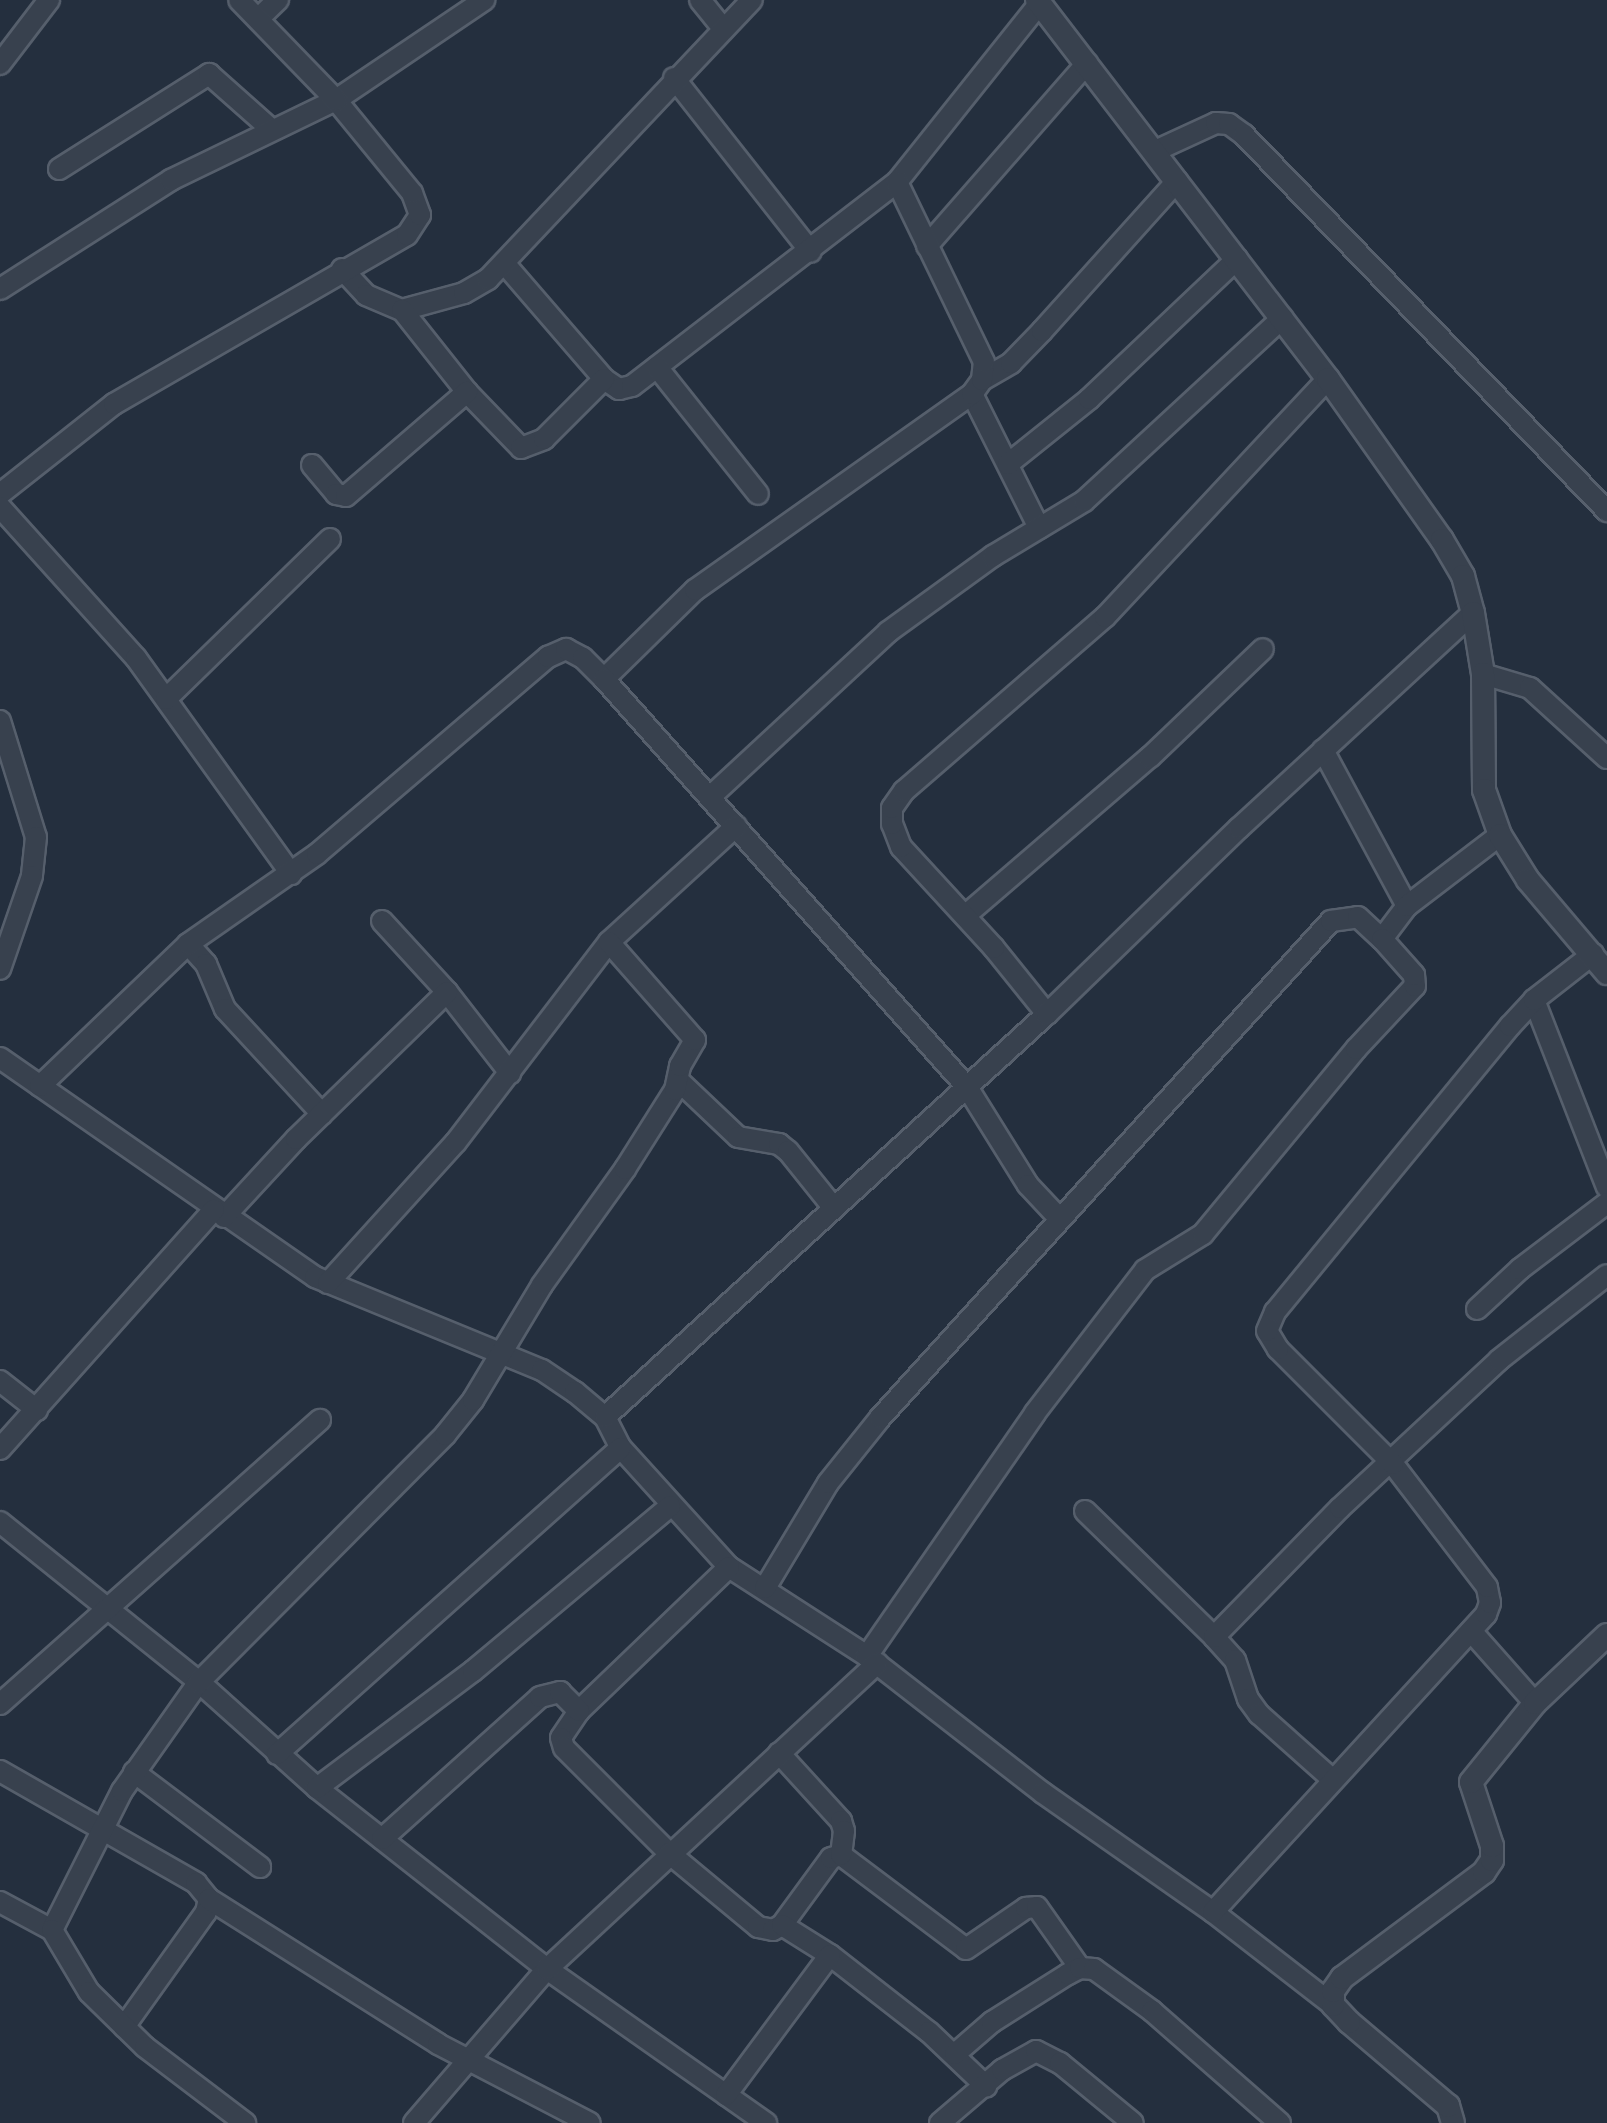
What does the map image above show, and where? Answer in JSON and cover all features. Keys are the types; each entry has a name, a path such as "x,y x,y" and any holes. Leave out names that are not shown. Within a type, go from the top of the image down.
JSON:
{"street":[{"path":"0,64 49,0"},
{"path":"0,494 114,404 342,269 407,235 420,214 412,193 336,100 239,0"},
{"path":"258,19 278,0"},
{"path":"0,289 171,180 336,100 484,0"},
{"path":"700,0 724,28"},
{"path":"402,310 464,293 488,280 674,78 752,0"},
{"path":"504,263 604,379 619,389 632,386 811,252 896,182 1038,1 1328,379 1442,540 1463,576 1483,674 1484,790 1500,834 1528,880 1600,964 1534,1000 1275,1312 1268,1332 1278,1349 1393,1464 1486,1586 1490,1603 1471,1631 1213,1912"},
{"path":"928,246 1086,64"},
{"path":"59,169 209,74 271,129"},
{"path":"674,78 811,252"},
{"path":"1155,152 1216,123 1229,124 1244,135 1607,510"},
{"path":"604,679 694,590 1011,363 1177,181"},
{"path":"896,182 984,362 977,387 1008,464 1040,528"},
{"path":"1008,464 1088,399 1237,259"},
{"path":"342,269 366,295 402,310 467,392 514,442 531,447 604,379"},
{"path":"710,797 873,644 993,556 1108,480 1282,318"},
{"path":"657,367 758,494"},
{"path":"1047,1014 966,915 901,846 892,824 892,808 904,792 1106,616 1328,379"},
{"path":"312,466 336,494 346,496 467,392"},
{"path":"0,506 102,616 290,874"},
{"path":"166,699 330,539"},
{"path":"605,1418 1047,1014 1322,750 1473,613"},
{"path":"40,1086 188,944 290,874 548,657 566,649 604,679 967,1087 1028,1185 1059,1218"},
{"path":"966,915 1150,757 1263,649"},
{"path":"1483,674 1530,688 1607,758"},
{"path":"0,721 8,773 36,837 36,858 0,969"},
{"path":"1322,750 1407,906"},
{"path":"328,1283 456,1142 608,942 736,826"},
{"path":"1382,938 1407,906 1500,834"},
{"path":"414,2123 547,1969 872,1660 1035,1413 1145,1270 1203,1234 1356,1049 1416,986 1414,976 1382,938 1358,917 1330,921 880,1418 828,1483 765,1588"},
{"path":"382,921 447,992 510,1073"},
{"path":"52,1930 134,1772 200,1682 356,1530 445,1434 503,1353 542,1285 626,1168 680,1082 680,1066 694,1040 691,1031 608,942"},
{"path":"188,944 206,964 225,1009 322,1114"},
{"path":"0,1449 219,1213 447,992"},
{"path":"1534,1000 1607,1187"},
{"path":"0,1058 219,1213 328,1283 542,1370 605,1418 620,1448 729,1567 872,1660 1043,1792 1213,1912 1333,2005 1448,2106 1452,2123"},
{"path":"680,1082 738,1137 778,1144 788,1151 834,1207"},
{"path":"1477,1309 1520,1269 1607,1204"},
{"path":"1214,1636 1340,1508 1393,1464 1534,1330 1607,1275"},
{"path":"0,1381 38,1410"},
{"path":"0,1704 320,1420"},
{"path":"276,1754 620,1448"},
{"path":"317,1788 473,1671 670,1506"},
{"path":"1085,1511 1214,1636 1235,1660 1248,1698 1259,1714 1332,1779"},
{"path":"0,1522 200,1682 317,1788 547,1969 766,2123"},
{"path":"729,1567 580,1711 561,1738 564,1748 668,1853 758,1927 773,1930 782,1925 831,1858 841,1855"},
{"path":"1471,1631 1535,1704"},
{"path":"1333,2005 1333,1992 1342,1978 1484,1872 1492,1860 1492,1846 1471,1782 1535,1704 1607,1634"},
{"path":"382,1839 540,1697 560,1692 580,1711"},
{"path":"778,1753 840,1821 841,1855"},
{"path":"0,1771 196,1884 209,1899 352,1994 590,2123"},
{"path":"134,1772 260,1867"},
{"path":"841,1855 966,1949 1026,1908 1037,1908 1080,1968 1106,1974 1280,2123"},
{"path":"124,2027 206,1912 209,1899"},
{"path":"0,1902 52,1930 81,1981 124,2027 245,2123"},
{"path":"782,1925 830,1955 955,2054 986,2086"},
{"path":"726,2095 830,1955"},
{"path":"955,2054 992,2022 1080,1968"},
{"path":"954,2119 986,2086 1021,2057 1036,2051 1060,2063 1133,2123"}]}
